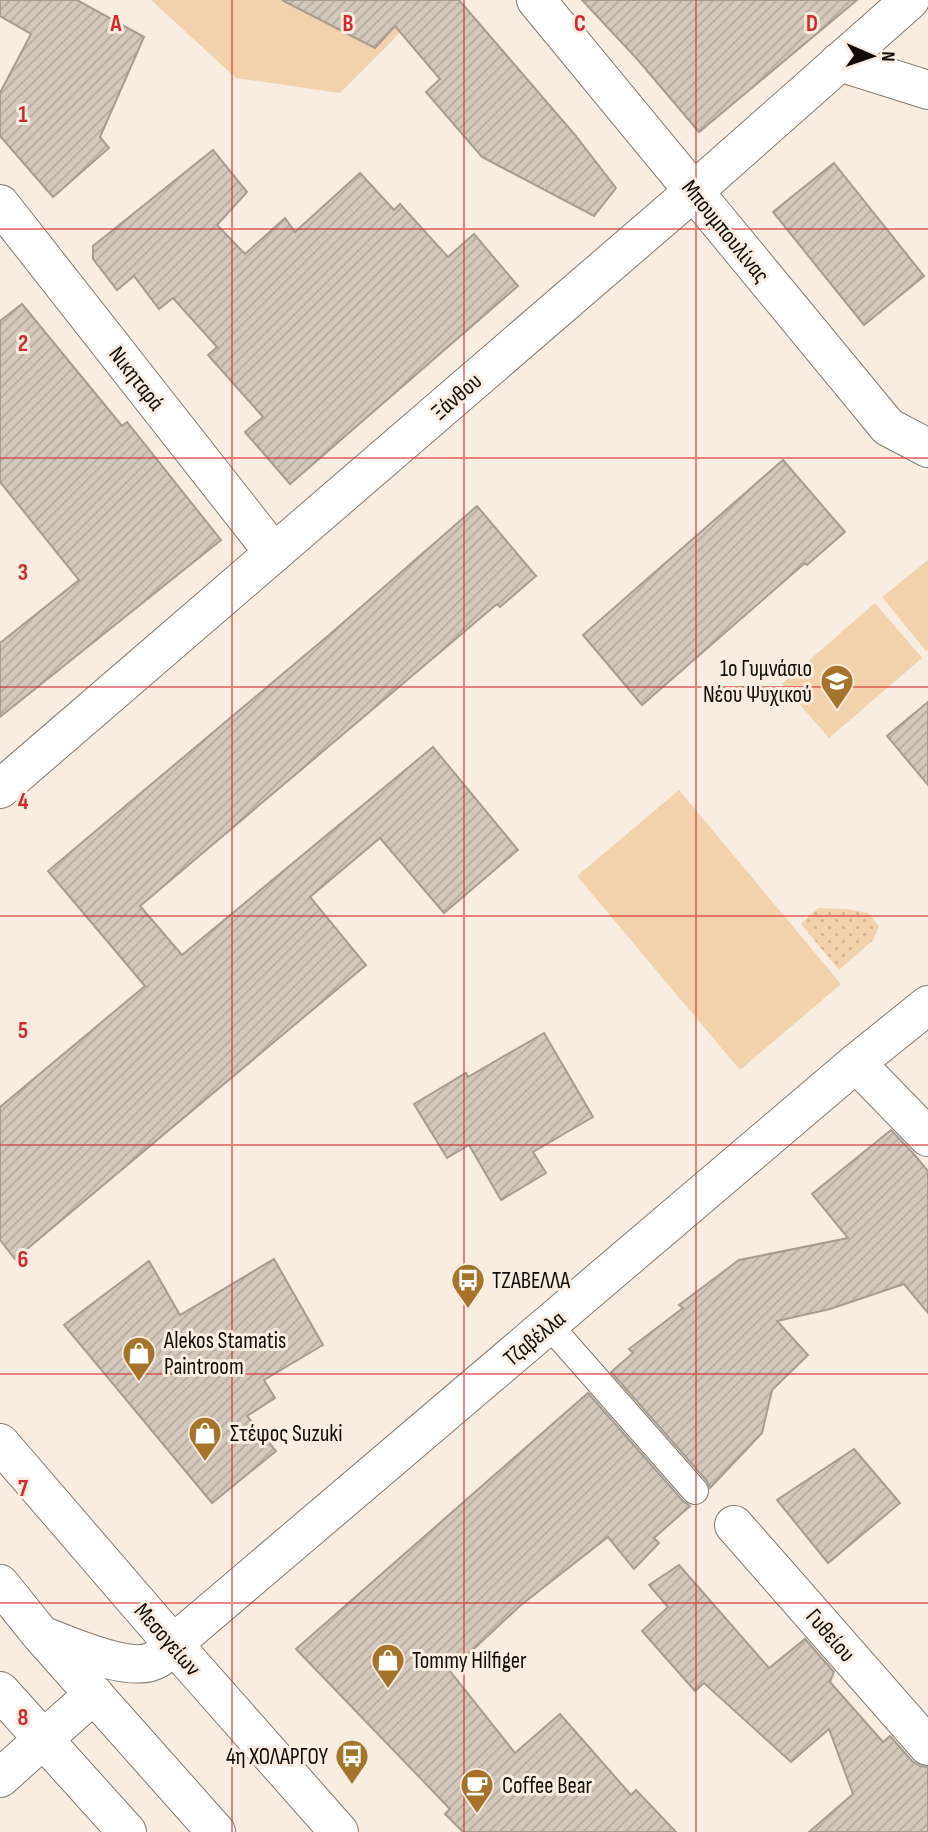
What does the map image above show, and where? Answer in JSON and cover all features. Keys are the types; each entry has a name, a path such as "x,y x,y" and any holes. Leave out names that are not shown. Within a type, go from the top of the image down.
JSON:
{"street":[{"name":"Μπουμπουλίνας","path":"536,0 888,428 928,448"},
{"name":"Ξάνθου","path":"0,789 694,191 910,0"},
{"path":"839,62 928,90"},
{"name":"Νικηταρά","path":"0,204 274,553"},
{"name":"Τζαβέλλα","path":"41,1635 98,1657 139,1665 156,1661 856,1063 928,1005"},
{"path":"856,1063 928,1138"},
{"name":"Μεσογείων","path":"0,1443 339,1832"},
{"name":"Γυθείου","path":"734,1525 928,1746"},
{"path":"0,1584 41,1635 216,1832"},
{"path":"0,1691 127,1832"},
{"path":"0,1778 94,1695"}],"lane":[{"path":"549,1325 695,1491"}],"shaded area":[{"path":"151,0 433,0 340,93 236,78"},
{"path":"928,560 928,650 926,651 882,597"},
{"path":"875,603 922,658 829,738 782,684"},
{"path":"679,790 841,984 740,1070 577,876"},
{"path":"818,908 868,913 879,926 873,940 839,970 801,924"}],"building":[{"path":"0,0 77,0 144,37 100,137 109,148 53,197 0,136 0,93 31,34 0,16"},
{"path":"282,0 459,0 575,135 616,188 594,216 482,157 426,92 440,79 395,26 375,48"},
{"path":"582,0 857,0 699,132 638,60"},
{"path":"213,150 247,192 217,225 245,254 285,218 295,232 360,173 394,210 400,204 448,257 474,234 518,286 290,484 245,432 263,417 208,355 217,347 173,298 159,309 134,276 117,290 93,259 93,246"},
{"path":"834,163 924,276 864,325 773,212"},
{"path":"22,304 122,426 127,422 221,540 0,717 0,643 79,580 0,482 0,321"},
{"path":"783,460 845,532 807,565 805,563 642,705 583,635"},
{"path":"477,506 536,576 500,607 497,604 140,906 182,955 433,747 518,850 444,913 380,838 310,897 366,965 15,1259 0,1240 0,1107 145,986 48,871 329,635"},
{"path":"928,702 928,785 887,736"},
{"path":"544,1033 593,1117 533,1152 546,1173 501,1200 469,1145 447,1158 414,1104 466,1073 468,1077"},
{"path":"891,1130 928,1171 928,1313 904,1284 830,1309 777,1321 808,1355 772,1390 762,1433 710,1488 707,1481 611,1372 633,1353 629,1349 683,1308 679,1305 739,1260 848,1238 812,1194"},
{"path":"274,1259 323,1345 264,1380 275,1398 247,1416 276,1451 212,1503 64,1325 149,1261 180,1315"},
{"path":"588,1393 690,1506 654,1538 659,1543 634,1569 608,1537 521,1605 450,1671 515,1753 560,1714 631,1795 636,1790 676,1832 463,1832 445,1814 450,1809 296,1649"},
{"path":"854,1449 900,1503 828,1563 777,1500"},
{"path":"679,1565 769,1668 805,1639 834,1672 830,1682 883,1742 890,1736 912,1761 928,1767 928,1832 809,1832 853,1794 829,1729 791,1762 704,1683 695,1691 642,1631 668,1607 649,1585"}],"place":[{"name":"1ο Γυμνάσιο Νέου Ψυχικού","path":"837,711"},
{"name":"ΤΖΑΒΕΛΛΑ","path":"468,1310"},
{"name":"Alekos Stamatis Paintroom","path":"139,1383"},
{"name":"Στέφος Suzuki","path":"205,1463"},
{"name":"Tommy Hilfiger","path":"388,1690"},
{"name":"4η ΧΟΛΑΡΓΟΥ","path":"352,1786"},
{"name":"Coffee Bear","path":"477,1815"}]}
